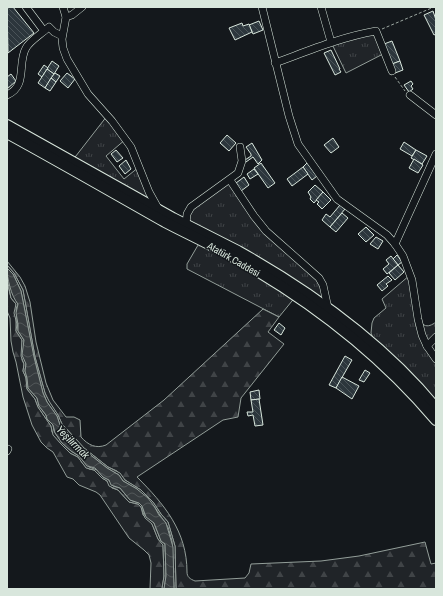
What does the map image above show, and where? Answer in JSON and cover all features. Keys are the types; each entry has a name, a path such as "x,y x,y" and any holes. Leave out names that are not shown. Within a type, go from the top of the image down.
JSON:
{"highway":[{"name":"Atatürk Caddesi","path":"7,125 159,210 238,252 328,308 396,364 433,399 436,408"},
{"name":"Atatürk Caddesi","path":"7,133 162,220 235,258 300,299 372,354 405,385 436,420"}],"street":[{"path":"26,7 44,32"},
{"path":"63,7 66,17 62,36 65,54 76,76 88,94 112,121 131,147 149,192 159,210"},
{"path":"66,17 72,15 82,7"},
{"path":"262,7 294,135 302,151 337,199 387,235 403,256 412,280 422,335 426,346 436,359"},
{"path":"321,7 331,42"},
{"path":"7,95 14,90 20,79 23,56 27,46 49,27 62,36"},
{"path":"275,62 331,42 376,31 392,71"},
{"path":"410,95 436,115"},
{"path":"186,224 187,214 191,207 238,174 241,169 242,156 240,147"},
{"path":"395,244 436,154"},
{"path":"230,180 266,231 319,278 323,285 328,308"},
{"path":"426,346 436,337"}],"path":[{"path":"376,31 434,7"},
{"path":"392,71 398,84 410,95"}],"green space":[{"path":"376,31 385,53 346,73 331,42"},
{"path":"107,116 126,139 106,156 124,179 139,167 159,210 72,161"},
{"path":"230,180 254,216 319,278 328,308 186,219 187,214"},
{"path":"201,240 296,296 279,317 187,269 187,264"},
{"path":"7,261 20,277 25,286 30,302 36,342 46,383 53,400 66,417 74,417 80,420 81,437 89,444 99,447 106,445 164,400 263,309 279,317 268,332 284,344 241,398 238,417 223,420 137,477 156,497 172,519 183,544 186,557 187,574 190,579 195,581 245,578 249,573 251,564 321,561 359,556 425,542 431,564 436,563 436,589 176,589 175,546 168,522 153,502 141,490 125,480 117,471 108,467 84,448 62,424 49,402 35,357 23,290 14,273 7,265"},
{"path":"7,265 14,273 23,290 35,357 45,393 49,401 62,424 84,448 108,467 120,473 125,480 141,490 153,502 168,522 175,546 176,589 174,589 172,541 168,527 154,506 137,489 123,481 119,475 107,468 83,449 60,425 57,416 47,402 43,393 34,357 21,291 13,274 7,268"},
{"path":"410,275 418,317 424,325 427,326 436,322 436,337 427,346 436,359 436,408 377,348 371,333 374,318 386,308 382,299"},
{"path":"7,278 18,304 16,309 18,331 24,340 26,364 25,371 28,388 37,398 39,406 46,415 47,419 53,425 54,431 62,443 79,456 89,467 97,470 103,477 109,480 113,486 120,488 130,500 139,503 142,506 145,515 154,523 161,541 165,544 166,576 164,589 162,589 164,576 163,545 158,539 152,524 145,518 141,507 138,504 129,502 118,490 109,486 107,481 94,470 86,468 78,457 70,453 61,444 53,435 51,426 38,407 35,399 27,389 26,378 23,371 24,364 21,356 22,340 16,331 17,324 14,313 16,304 11,298"},
{"path":"7,282 11,298 16,304 16,331 22,340 22,360 24,364 23,371 26,378 27,389 35,399 38,407 51,426 52,432 61,444 70,453 78,457 89,469 94,470 107,481 112,488 118,490 129,502 138,504 141,507 143,515 152,524 158,539 163,545 164,576 162,589 150,589 151,563 149,555 129,538 100,495 79,485 73,479 67,477 53,452 41,442 32,425 23,397 11,341 10,318 7,311"}],"water":[{"name":"Yeşilırmak","path":"7,268 13,274 21,291 34,357 43,393 47,402 57,416 60,425 83,449 107,468 119,475 123,481 137,489 148,498 166,523 173,547 174,589 164,589 166,576 165,544 161,541 154,523 146,517 142,506 139,503 130,500 120,488 111,485 109,480 103,477 95,468 87,466 79,456 62,443 55,433 53,425 47,419 46,415 39,406 37,398 28,388 25,371 26,364 22,355 24,340 18,331 16,313 18,304 10,287"}],"building":[{"path":"7,7 13,7 34,33 8,53"},
{"path":"433,11 436,20 436,34 434,35 424,15"},
{"path":"259,21 263,30 253,34 249,25"},
{"path":"242,23 243,26 249,24 252,32 235,40 229,28"},
{"path":"392,41 400,61 392,64 384,44"},
{"path":"331,50 341,72 335,75 324,53"},
{"path":"52,61 59,66 54,74 47,69"},
{"path":"400,61 403,70 395,73 392,64"},
{"path":"44,65 48,68 42,77 38,74"},
{"path":"47,69 54,74 45,88 38,83"},
{"path":"55,73 60,76 56,82 51,78"},
{"path":"67,73 75,79 68,88 60,81"},
{"path":"11,74 16,81 7,89 7,77"},
{"path":"51,78 56,82 50,91 45,88"},
{"path":"411,81 413,84 411,86 413,89 409,92 404,85"},
{"path":"227,135 236,143 229,151 220,143"},
{"path":"333,138 339,147 331,153 324,145"},
{"path":"404,142 416,150 412,156 400,149"},
{"path":"252,143 262,160 258,164 253,157 246,162 245,160 251,156 246,147"},
{"path":"116,150 123,158 117,162 111,154"},
{"path":"416,150 427,156 422,164 411,158"},
{"path":"414,159 423,165 418,173 409,168"},
{"path":"126,160 131,169 125,174 119,166"},
{"path":"261,163 275,183 268,188 254,168"},
{"path":"307,163 317,176 312,180 303,167"},
{"path":"303,167 308,174 292,186 287,179"},
{"path":"254,169 258,174 250,179 247,174"},
{"path":"244,177 249,185 241,191 236,183"},
{"path":"315,185 323,192 314,203 310,199 311,197 308,192"},
{"path":"323,192 331,200 322,209 317,204 319,202 316,200"},
{"path":"340,205 345,209 330,227 322,220 326,214 330,217"},
{"path":"342,213 348,218 336,232 330,227"},
{"path":"366,227 374,235 366,242 358,234"},
{"path":"376,237 383,241 378,249 370,244"},
{"path":"397,255 402,262 398,265 393,259"},
{"path":"391,256 398,265 387,274 383,269 389,264 386,260"},
{"path":"398,265 404,272 395,280 389,273"},
{"path":"388,276 392,280 386,284 388,286 382,291 377,285"},
{"path":"279,323 285,328 281,335 274,330"},
{"path":"345,356 352,360 336,388 329,385"},
{"path":"365,370 370,373 364,382 359,380"},
{"path":"342,377 359,386 352,399 336,388"},
{"path":"259,390 260,399 251,400 250,392"},
{"path":"259,399 263,425 255,426 253,415 248,416 247,412 253,412 251,400"}]}
